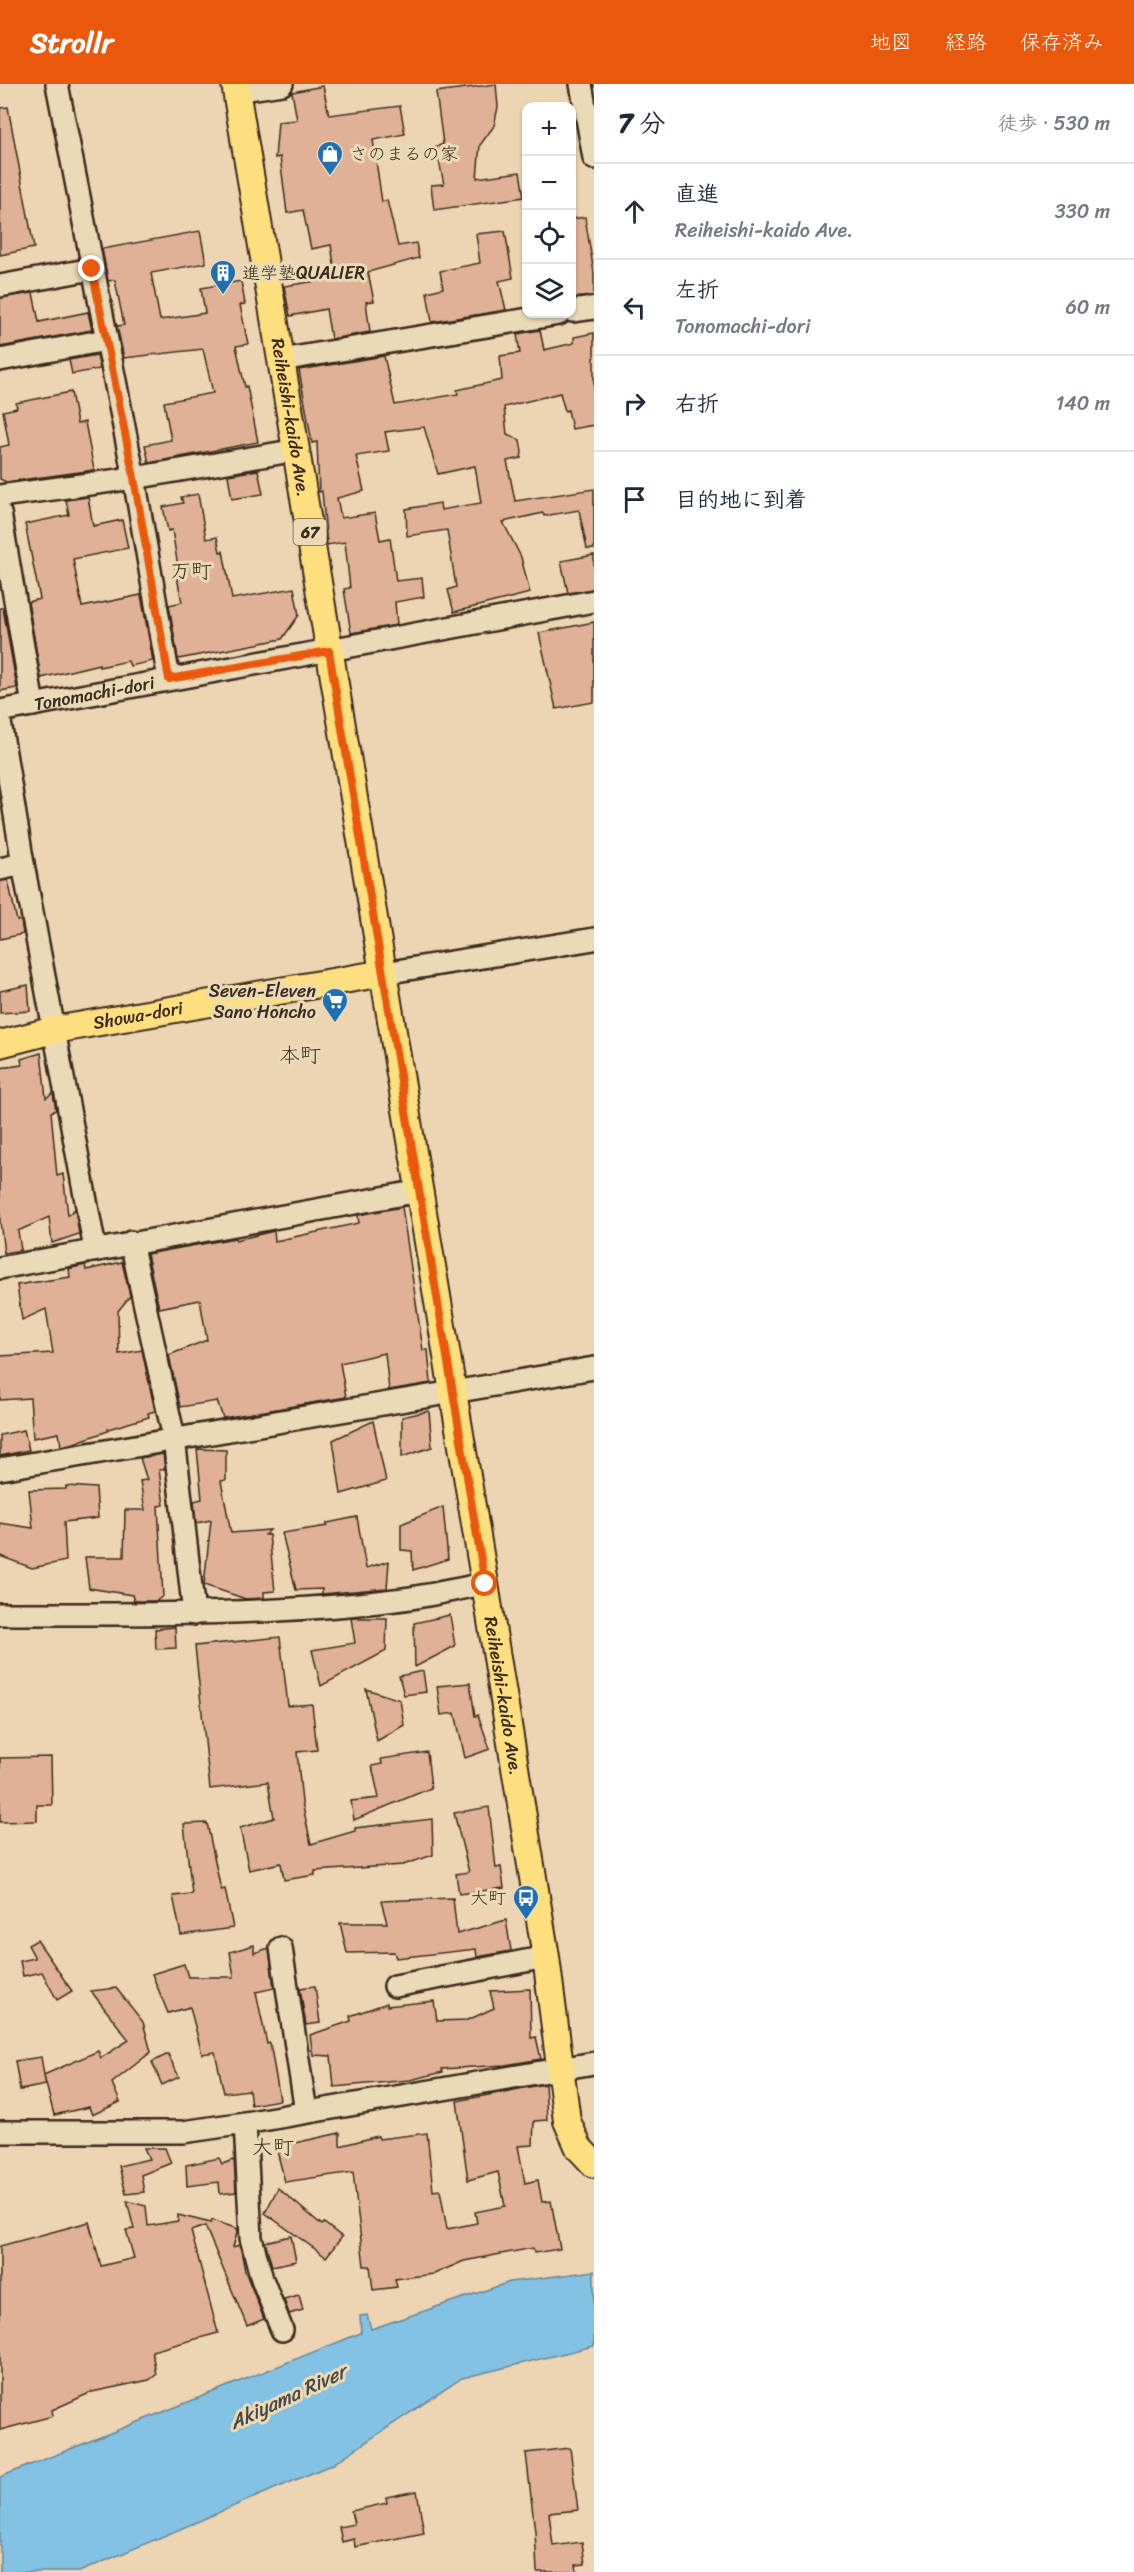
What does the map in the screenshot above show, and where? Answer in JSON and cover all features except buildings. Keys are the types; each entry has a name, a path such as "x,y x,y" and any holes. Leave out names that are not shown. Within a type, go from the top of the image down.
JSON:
{"main road":[{"name":"Reiheishi-kaido Ave.","path":"230,86 297,450 384,973 546,1957 567,2121 572,2136 594,2163"},
{"name":"Showa-dori","path":"0,1044 54,1030 384,973"}],"street":[{"path":"57,84 134,478 169,679"},
{"path":"230,86 282,84"},
{"path":"581,84 594,158"},
{"path":"0,286 92,269"},
{"path":"576,310 594,308"},
{"path":"281,360 535,318"},
{"path":"0,360 106,340"},
{"path":"0,496 134,478 297,450"},
{"path":"0,513 33,705"},
{"name":"Tonomachi-dori","path":"0,711 594,601"},
{"path":"0,722 23,864 95,1249"},
{"path":"0,869 23,864"},
{"path":"384,973 594,939"},
{"path":"0,1268 131,1242 420,1191"},
{"path":"131,1242 174,1438 194,1614"},
{"path":"0,1468 452,1390 594,1368"},
{"path":"0,1614 194,1614 302,1609 398,1600 485,1584"},
{"path":"281,1948 306,2112"},
{"path":"395,1986 546,1957"},
{"path":"0,2132 183,2132 594,2063"},
{"path":"244,2123 251,2238 262,2279 282,2330"}],"water":[{"name":"Akiyama River","path":"594,2271 594,2346 462,2378 333,2464 79,2572 0,2572 0,2477 361,2333 360,2316 367,2315 371,2329 510,2282"}],"place":[{"name":"さのまるの家","path":"330,177"},
{"name":"進学塾QUALIER","path":"223,296"},
{"name":"Seven-Eleven Sano Honcho","path":"335,1024"},
{"name":"大町","path":"526,1921"}],"district":[{"name":"万町","path":"191,571"},
{"name":"本町","path":"300,1055"},
{"name":"大町","path":"273,2147"}],"route":[{"path":"92,269 134,478 169,679 329,651 485,1584"}]}
